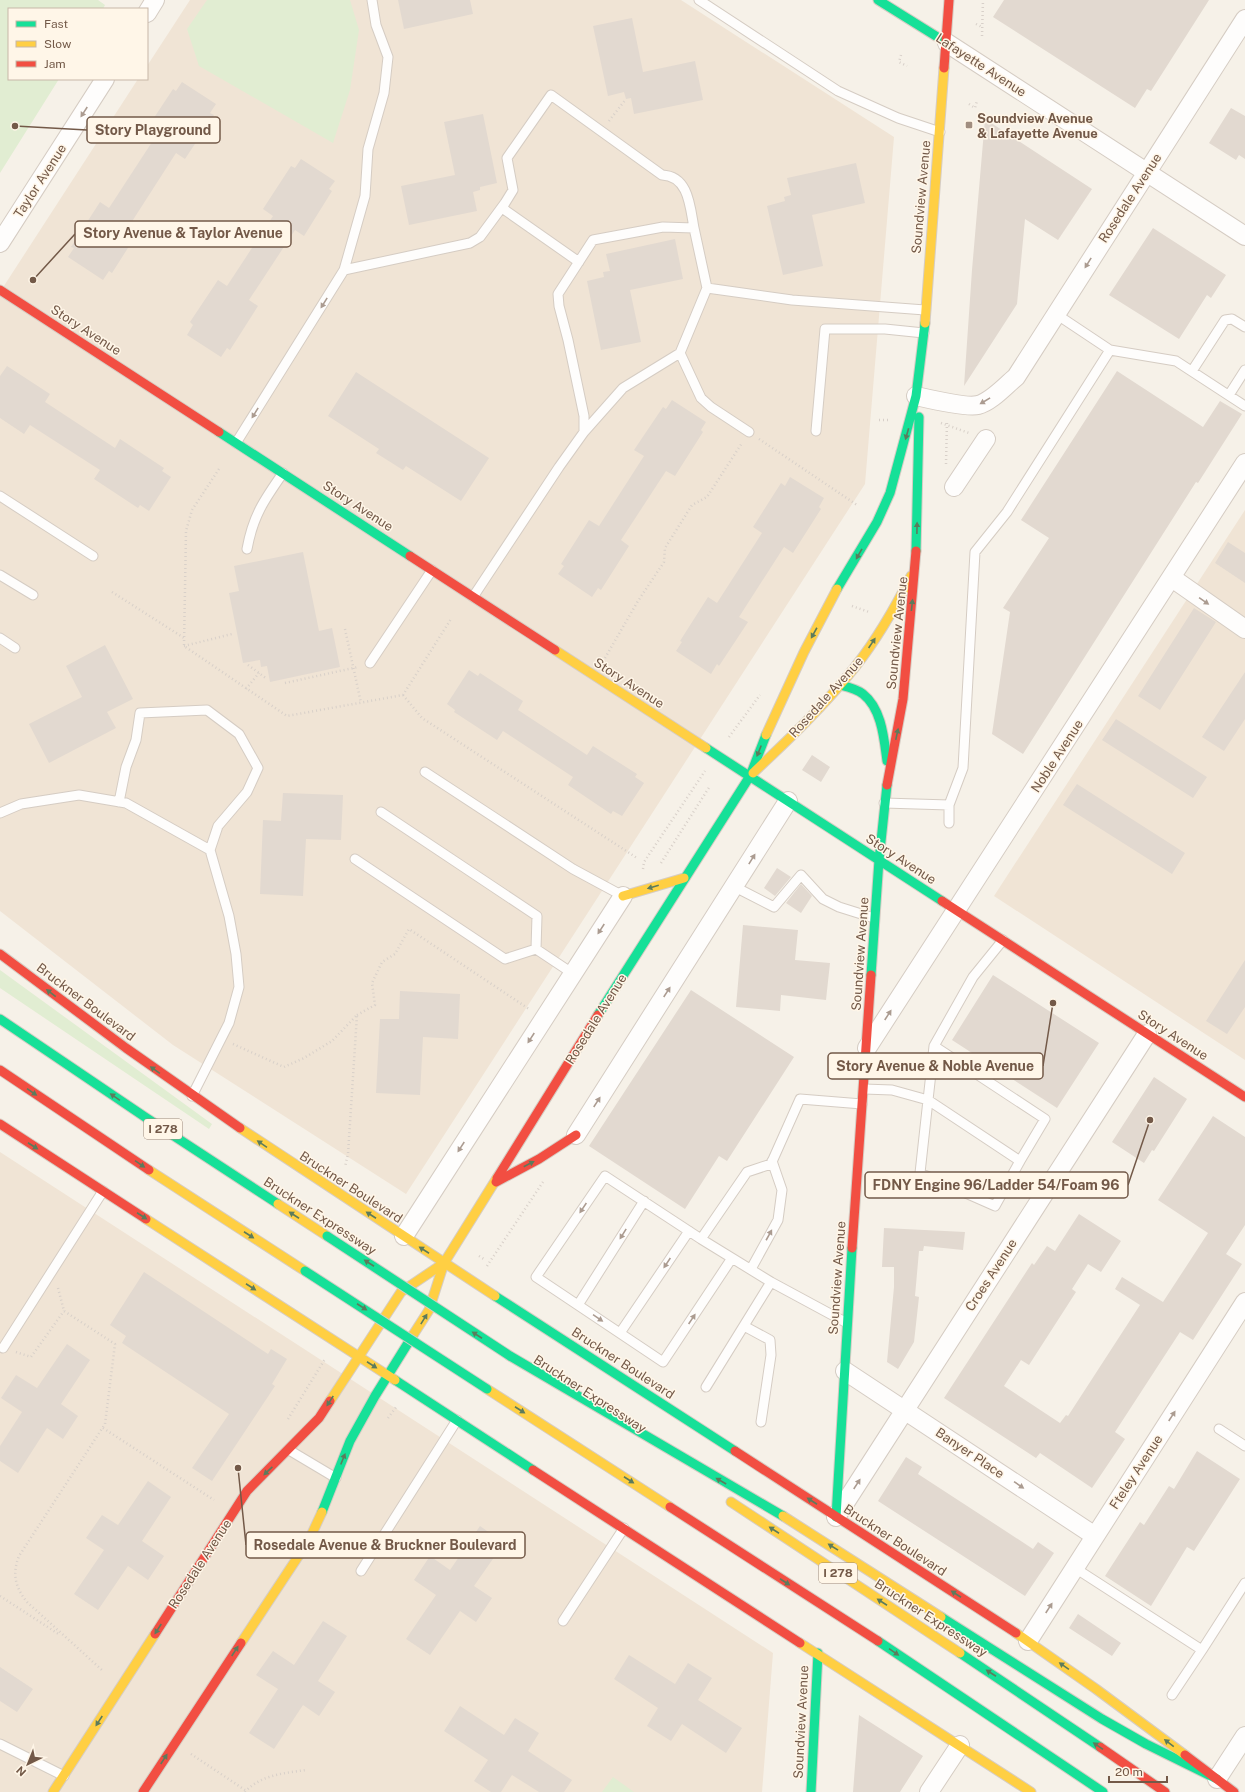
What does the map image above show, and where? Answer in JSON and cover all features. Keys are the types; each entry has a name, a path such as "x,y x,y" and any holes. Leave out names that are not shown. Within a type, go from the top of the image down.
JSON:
{"main road":[{"name":"Lafayette Avenue","path":"878,0 947,43"},
{"name":"Soundview Avenue","path":"832,598 877,522 890,493 916,396 924,333 947,43 949,0"},
{"name":"Story Avenue","path":"0,290 1245,1097"},
{"name":"Soundview Avenue","path":"836,1517 847,1323 879,860 888,771 903,699 916,567 919,422 916,396"},
{"name":"Rosedale Avenue","path":"750,776 813,715 856,666 880,631 916,567"},
{"name":"Rosedale Avenue","path":"143,1792 309,1540 336,1478 350,1441 375,1396 429,1310 444,1263 684,878 750,776 761,747 804,652 832,598"},
{"path":"840,685 862,694 870,701 879,722 883,737 888,771"},
{"path":"622,896 684,878"},
{"name":"Bruckner Boulevard","path":"0,954 192,1096 292,1164 1028,1641 1108,1698 1234,1792"},
{"name":"Bruckner Expressway","path":"0,1019 145,1117 650,1449"},
{"name":"I 278","path":"0,1070 193,1199 884,1646 1103,1792"},
{"path":"0,1124 1031,1792"},
{"path":"495,1182 539,1159 576,1135"},
{"name":"Rosedale Avenue","path":"53,1792 247,1491 290,1450 319,1418 401,1292 444,1263"},
{"path":"510,1356 807,1531 1108,1722 1146,1744 1217,1779"},
{"name":"Bruckner Expressway","path":"723,1497 1024,1695 1165,1792"},
{"name":"Soundview Avenue","path":"811,1792 818,1653"}],"street":[{"path":"148,12 156,0"},
{"name":"Rosedale Avenue","path":"916,396 949,403 977,406 988,400 1016,378 1146,171 1245,19"},
{"name":"Lafayette Avenue","path":"947,43 1245,236"},
{"name":"Taylor Avenue","path":"0,243 104,80"},
{"path":"954,487 981,437"},
{"name":"Noble Avenue","path":"867,1048 1245,463"},
{"path":"1172,578 1245,629"},
{"path":"576,1135 735,887 788,801"},
{"path":"404,1236 622,896"},
{"name":"Croes Avenue","path":"836,1517 1147,1034"},
{"name":"Fteley Avenue","path":"1028,1641 1245,1302"},
{"name":"Banyer Place","path":"845,1370 1095,1536"},
{"path":"1217,1779 1245,1736"},
{"path":"929,1792 960,1745"}],"lane":[{"path":"236,443 344,270 365,196 368,149 384,93 388,58 376,25 372,0"},
{"path":"699,0 838,91 898,118 940,132"},
{"path":"344,270 470,243 480,237 502,208 512,190 507,158 551,95 662,175 670,175 686,189 708,288 680,353 623,388 584,432 554,474 473,597"},
{"path":"502,208 579,262"},
{"path":"584,432 584,416 568,340 559,306 558,294 593,240 663,226 694,228"},
{"path":"708,288 792,300 925,310"},
{"path":"1056,314 1110,350 1176,361 1245,406"},
{"path":"1192,371 1225,320 1232,319 1245,327"},
{"path":"816,431 825,329 885,329 924,333"},
{"path":"950,823 949,805 963,768 975,552 1007,512 1110,350"},
{"path":"680,353 701,398 749,432"},
{"path":"1228,395 1245,370"},
{"path":"247,549 251,529 257,512 283,473"},
{"path":"0,496 93,556"},
{"path":"370,663 432,570"},
{"path":"0,575 33,595"},
{"path":"0,638 15,648"},
{"path":"119,802 126,767 136,740 140,713 206,710 239,734 258,768 247,792 218,826 210,850 229,916 236,954 239,987 230,1023 192,1096"},
{"path":"425,772 573,869 622,896"},
{"path":"0,813 21,804 79,795 126,803 210,850"},
{"path":"884,803 949,805"},
{"path":"381,812 537,916 536,949"},
{"path":"355,859 506,959 536,949"},
{"path":"735,887 774,907 801,875 823,899 839,907 876,918"},
{"path":"934,1046 1045,1119 995,1206 920,1173 934,1046 973,977 1003,940"},
{"path":"536,949 572,973"},
{"path":"864,1089 892,1090 928,1100 1020,1161"},
{"path":"701,1239 747,1172 771,1164 800,1100 863,1104"},
{"path":"751,1269 778,1220 782,1190 772,1161"},
{"path":"732,1258 663,1362 536,1277 605,1176 701,1239 751,1269 771,1282 847,1323"},
{"path":"3,1348 103,1191"},
{"path":"578,1305 644,1201"},
{"path":"620,1333 689,1230"},
{"path":"706,1387 771,1282"},
{"path":"744,1326 770,1340 771,1355 761,1422"},
{"path":"361,1571 457,1420"},
{"path":"1219,1429 1245,1446"},
{"path":"290,1450 336,1478"},
{"path":"563,1621 624,1528"},
{"path":"1075,1568 1202,1650"},
{"path":"1172,1695 1244,1588"},
{"path":"0,1744 64,1776"}],"path":[{"path":"982,36 984,0"},
{"path":"976,24 982,27"},
{"path":"901,55 899,62 907,66"},
{"path":"601,131 626,99"},
{"path":"969,104 975,108 977,101"},
{"path":"946,467 947,417"},
{"path":"879,420 892,420"},
{"path":"941,423 981,437"},
{"path":"594,675 638,601 664,562 665,548 692,505 707,497 749,432 857,505"},
{"path":"184,646 186,531 192,510 219,469"},
{"path":"112,592 184,638"},
{"path":"851,606 873,613"},
{"path":"184,646 287,716 403,695 451,619"},
{"path":"345,629 361,703"},
{"path":"184,646 232,634"},
{"path":"285,683 354,669 370,663"},
{"path":"248,665 267,678"},
{"path":"246,689 259,673"},
{"path":"403,695 422,718 637,858"},
{"path":"660,864 710,786"},
{"path":"222,1039 284,1067 304,1058 332,1041 357,1015 375,1005 372,983 382,962 395,954 409,930 532,1011"},
{"path":"345,1167 348,1154 357,1015"},
{"path":"479,1256 484,1259"},
{"path":"31,1358 64,1311 115,1344 105,1424 26,1545 15,1565 15,1579 19,1593 34,1610 103,1671"},
{"path":"103,1428 214,1500"},
{"path":"0,1596 67,1639"},
{"path":"188,1752 245,1791 259,1782 279,1773 306,1770"}],"shaded area":[{"path":"190,0 681,0 894,137 865,484 406,1194 173,1045 0,911 0,292 137,80 148,80 148,64"},
{"path":"1245,510 1245,1060 994,896"},
{"path":"0,1152 773,1653 762,1792 0,1792"}],"green space":[{"path":"0,0 98,0 105,5 104,8 8,8 8,80 58,80 0,173"},
{"path":"207,0 350,0 359,30 350,90 333,143 199,66 187,29"},
{"path":"0,970 212,1124 209,1129 0,988"},
{"path":"613,1777 634,1792 602,1792"}],"building":[{"path":"398,0 470,0 473,14 404,29"},
{"path":"1004,0 1209,0 1151,91 1147,89 1135,108 993,17"},
{"path":"632,18 643,72 695,61 703,100 634,114 631,98 626,99 624,92 608,96 593,26"},
{"path":"182,82 216,104 210,113 214,115 185,159 176,153 131,223 140,229 112,273 109,271 103,280 68,257 74,248 71,247 100,202 109,208 154,139 144,133 173,89 176,91"},
{"path":"1231,108 1245,116 1245,159 1239,155 1236,160 1209,143"},
{"path":"483,114 497,183 480,187 480,190 473,192 477,211 409,225 401,186 455,175 444,122"},
{"path":"985,119 1092,189 1058,240 1025,219 1017,304 964,386 972,270"},
{"path":"301,159 335,181 329,189 332,191 304,236 295,230 249,300 258,306 230,350 227,348 221,357 187,335 193,325 190,322 218,280 227,286 273,216 263,209 291,166 295,168"},
{"path":"856,163 865,203 812,215 823,266 783,275 767,206 785,201 784,197 791,195 787,178"},
{"path":"1153,228 1226,275 1211,298 1207,295 1179,339 1109,295"},
{"path":"675,239 683,279 630,290 641,342 601,350 587,281 604,277 603,272 610,271 606,254"},
{"path":"7,366 50,394 45,402 115,448 120,439 164,468 162,471 171,477 149,511 140,505 138,508 94,479 100,470 30,425 24,434 0,418 0,376"},
{"path":"1117,371 1203,427 1220,401 1242,414 1198,483 1196,482 1023,754 992,734 1010,612 1003,608 1049,538 1021,520"},
{"path":"356,372 489,458 461,501 406,466 403,470 376,453 379,449 328,416"},
{"path":"672,400 706,422 701,430 703,432 675,476 666,471 621,540 629,546 601,590 598,588 592,597 558,574 564,566 561,564 589,520 599,526 644,456 634,450 663,407 666,409"},
{"path":"790,477 824,498 819,507 821,509 793,553 784,547 739,617 748,622 719,666 717,664 711,674 676,651 682,642 680,641 708,597 717,603 762,533 753,527 781,483 785,486"},
{"path":"1228,542 1245,553 1245,583 1215,563"},
{"path":"303,552 319,631 332,628 340,667 270,682 267,666 261,667 260,660 243,663 229,593 239,591 234,566"},
{"path":"1194,608 1216,622 1160,710 1138,696"},
{"path":"105,645 133,699 107,712 116,728 49,763 29,724 82,697 66,666"},
{"path":"469,670 478,676 480,673 523,701 518,710 587,755 593,746 637,774 635,777 644,783 622,816 613,811 611,814 568,785 573,777 503,731 497,740 454,712 455,710 447,704"},
{"path":"1245,672 1245,719 1224,751 1202,737"},
{"path":"1116,719 1207,777 1193,798 1102,740"},
{"path":"812,755 830,767 821,782 802,770"},
{"path":"1077,784 1185,853 1172,874 1063,805"},
{"path":"283,793 343,795 341,840 306,839 303,896 260,894 263,820 281,821"},
{"path":"777,868 791,877 775,896 764,888"},
{"path":"801,884 812,896 801,913 786,903"},
{"path":"743,925 798,930 795,960 830,963 826,1000 781,995 780,1011 736,1007"},
{"path":"1245,960 1245,1007 1227,1034 1206,1021"},
{"path":"993,975 1099,1043 1057,1108 952,1040"},
{"path":"691,990 794,1057 727,1161 719,1156 685,1209 589,1146"},
{"path":"400,991 460,994 458,1039 423,1037 420,1095 376,1093 380,1019 399,1019"},
{"path":"1154,1077 1187,1099 1154,1151 1152,1150 1144,1163 1112,1142"},
{"path":"1213,1116 1245,1137 1245,1225 1226,1254 1242,1264 1193,1340 1180,1332 1115,1432 1125,1439 1092,1488 1040,1453 1036,1458 944,1398 1032,1263 1034,1265 1047,1246 1055,1251 1079,1214 1121,1241 1101,1272 1088,1264 1072,1289 1076,1292 1029,1365 1021,1360 1004,1386 1060,1423 1066,1415 1068,1416 1140,1305 1115,1289 1122,1277 1163,1302 1208,1233 1158,1200"},
{"path":"884,1228 965,1232 963,1250 924,1246 923,1251 919,1251 915,1296 919,1297 914,1342 898,1369 887,1362 894,1287 894,1267 882,1267"},
{"path":"144,1272 268,1354 271,1349 287,1359 272,1384 275,1386 212,1481 192,1468 229,1414 122,1343 126,1336 110,1325"},
{"path":"67,1344 90,1360 61,1404 78,1416 63,1439 47,1428 18,1473 0,1461 0,1446 22,1412 1,1398 16,1375 37,1388"},
{"path":"1197,1451 1240,1479 1194,1551 1187,1547 1151,1606 1105,1576 1140,1522 1144,1525 1169,1486 1174,1489"},
{"path":"906,1457 922,1467 918,1474 1033,1549 1038,1542 1054,1553 1025,1596 878,1501"},
{"path":"148,1481 171,1497 142,1541 164,1556 148,1580 128,1566 98,1610 74,1594 104,1550 86,1538 102,1515 118,1525"},
{"path":"480,1526 504,1543 474,1586 492,1598 476,1622 460,1611 430,1655 406,1639 436,1595 414,1580 430,1556 450,1570"},
{"path":"1078,1614 1121,1643 1112,1656 1069,1628"},
{"path":"323,1621 347,1636 318,1681 335,1692 319,1716 303,1705 274,1749 249,1733 278,1689 256,1675 273,1651 294,1665"},
{"path":"629,1655 675,1684 688,1663 712,1678 698,1700 742,1728 726,1753 682,1724 671,1741 647,1726 658,1708 614,1679"},
{"path":"0,1667 33,1689 17,1712 0,1701"},
{"path":"460,1706 504,1735 515,1718 539,1733 528,1751 572,1780 564,1792 539,1792 512,1775 501,1792 491,1792 474,1781 488,1760 444,1731"},
{"path":"859,1715 923,1756 900,1792 853,1792"}],"traffic: fast":[{"path":"878,0 947,43"},
{"path":"837,589 877,522 890,493 916,396 925,323"},
{"path":"916,551 919,417"},
{"path":"219,432 410,556"},
{"path":"840,685 861,692 874,708 881,725 887,761"},
{"path":"598,1015 750,776 766,735"},
{"path":"706,748 942,901"},
{"path":"871,975 879,860 887,785"},
{"path":"0,1019 145,1117 278,1204"},
{"path":"327,1236 510,1356"},
{"path":"836,1517 852,1248"},
{"path":"305,1271 487,1389"},
{"path":"495,1296 735,1451"},
{"path":"322,1512 350,1441 375,1396 413,1335"},
{"path":"510,1356 783,1516"},
{"path":"395,1380 533,1470"},
{"path":"941,1617 1102,1719 1146,1744 1217,1779"},
{"path":"878,1641 1103,1792"},
{"path":"811,1792 818,1653"},
{"path":"960,1653 1100,1747"}],"traffic: slow":[{"path":"925,323 944,68"},
{"path":"753,773 819,709 855,667 885,623 911,576"},
{"path":"766,735 804,652 837,589"},
{"path":"555,650 706,748"},
{"path":"623,896 684,878"},
{"path":"240,1128 495,1296"},
{"path":"149,1170 305,1271"},
{"path":"413,1335 429,1310 444,1263 497,1178"},
{"path":"278,1204 327,1236"},
{"path":"146,1219 395,1380"},
{"path":"330,1401 401,1292 444,1263"},
{"path":"487,1389 670,1507"},
{"path":"731,1502 960,1653"},
{"path":"241,1643 309,1540 322,1512"},
{"path":"783,1516 941,1617"},
{"path":"1016,1633 1096,1689 1185,1755"},
{"path":"53,1792 155,1634"},
{"path":"800,1643 1031,1792"}],"traffic: jam":[{"path":"944,68 949,0"},
{"path":"0,290 219,432"},
{"path":"887,785 903,699 916,551"},
{"path":"410,556 555,650"},
{"path":"942,901 1245,1097"},
{"path":"0,954 126,1048 240,1128"},
{"path":"852,1248 871,975"},
{"path":"497,1178 598,1015"},
{"path":"0,1070 149,1170"},
{"path":"0,1124 146,1219"},
{"path":"496,1182 539,1159 576,1135"},
{"path":"155,1634 247,1491 319,1418 330,1401"},
{"path":"735,1451 1016,1633"},
{"path":"533,1470 800,1643"},
{"path":"670,1507 878,1641"},
{"path":"143,1792 241,1643"},
{"path":"1100,1747 1165,1792"},
{"path":"1185,1755 1234,1792"}],"place":[{"name":"Soundview Avenue & Lafayette Avenue","path":"969,125"},
{"name":"Story Playground","path":"15,126"},
{"name":"Story Avenue & Taylor Avenue","path":"33,280"},
{"name":"Story Avenue & Noble Avenue","path":"1053,1003"},
{"name":"FDNY Engine 96/Ladder 54/Foam 96","path":"1150,1120"},
{"name":"Rosedale Avenue & Bruckner Boulevard","path":"238,1468"}]}
